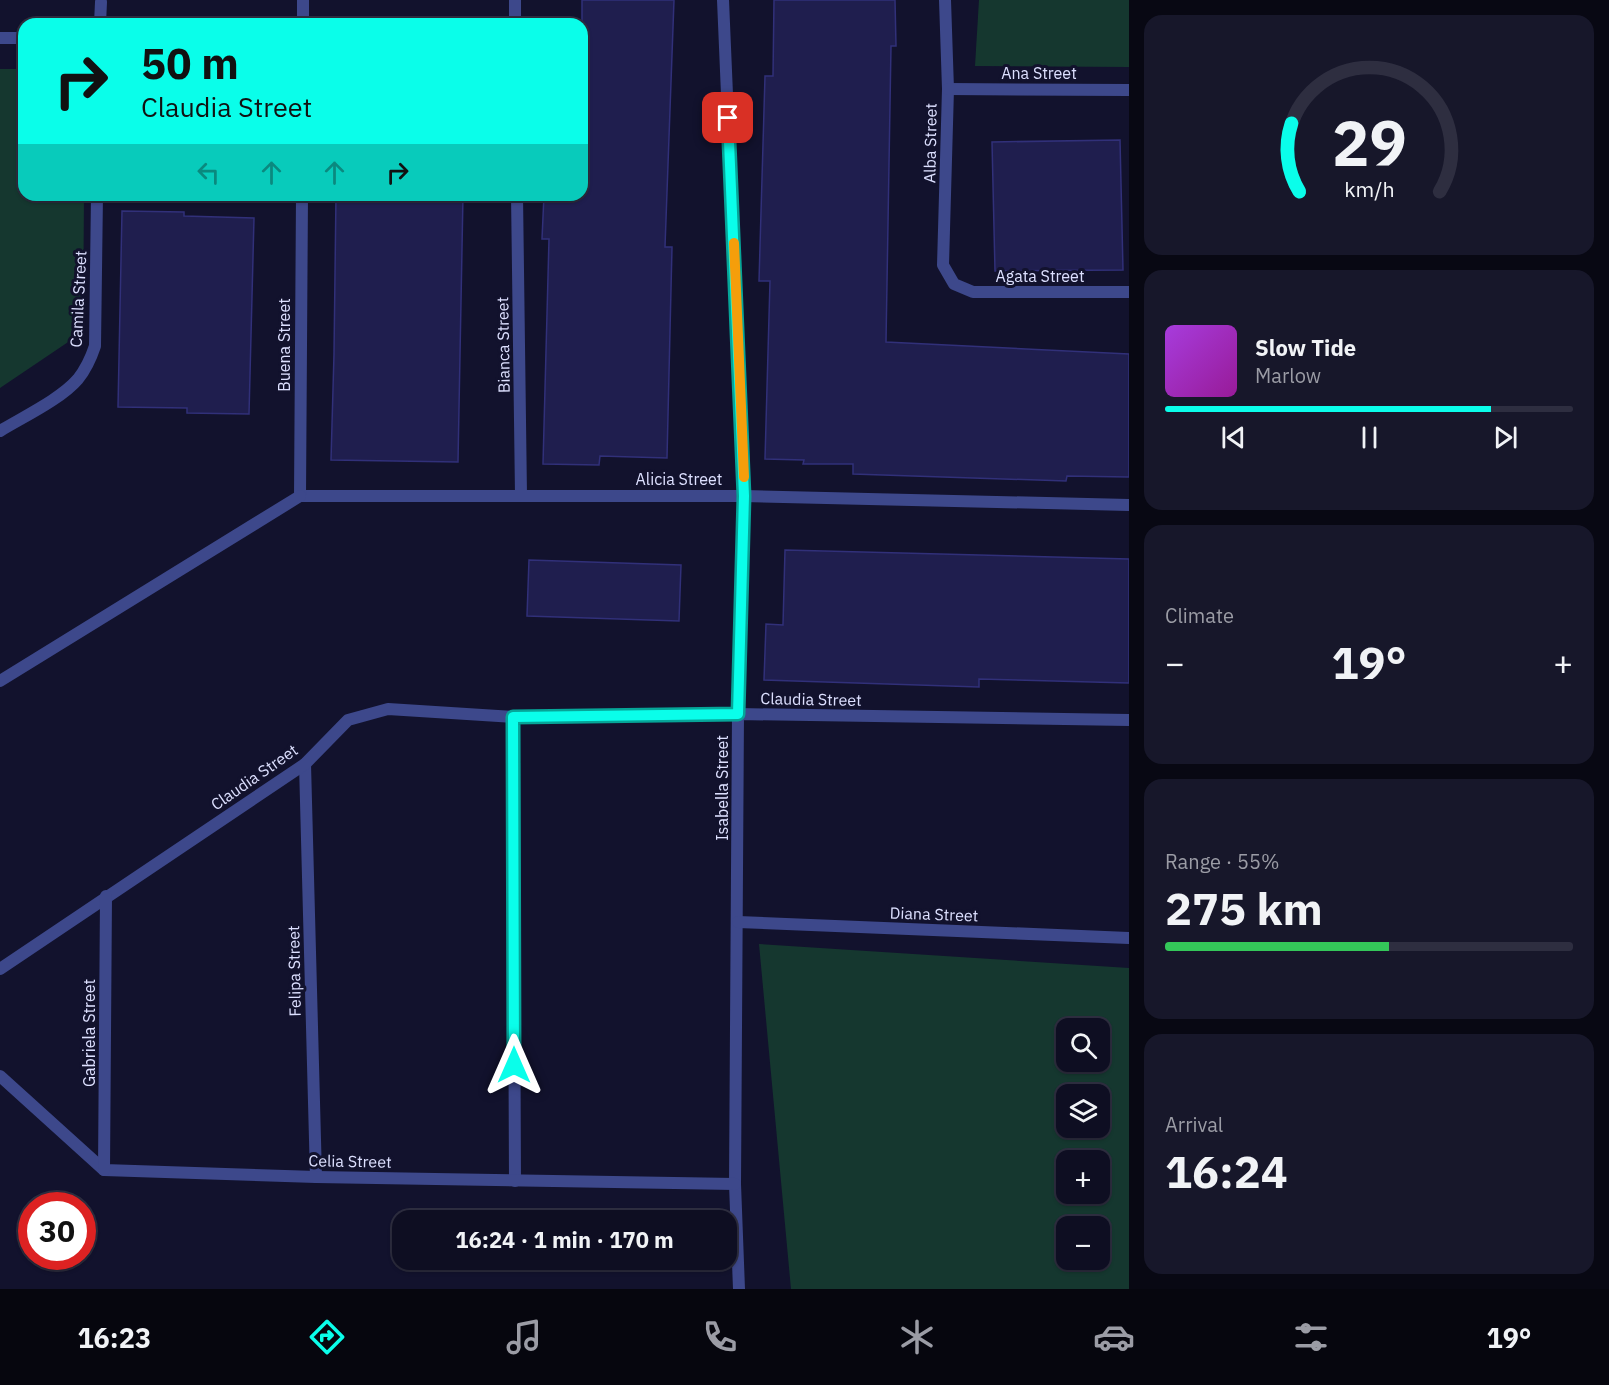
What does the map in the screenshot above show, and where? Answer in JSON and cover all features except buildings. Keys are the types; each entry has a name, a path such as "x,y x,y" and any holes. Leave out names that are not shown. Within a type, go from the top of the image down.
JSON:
{"street":[{"path":"303,0 303,18"},
{"path":"515,0 515,18"},
{"name":"Isabella Street","path":"723,0 744,496 738,714 735,1184 739,1289"},
{"name":"Alba Street","path":"945,0 948,89 943,265 954,284"},
{"path":"100,18 101,2"},
{"path":"0,38 18,38"},
{"name":"Ana Street","path":"948,89 1129,90"},
{"name":"Camila Street","path":"0,431 61,394 77,381 88,366 95,346 97,201"},
{"name":"Buena Street","path":"300,496 302,201"},
{"name":"Bianca Street","path":"517,201 521,495"},
{"name":"Agata Street","path":"954,284 973,292 1129,292"},
{"path":"0,681 300,496"},
{"name":"Alicia Street","path":"300,496 744,496 1129,505"},
{"name":"Claudia Street","path":"0,969 305,764 348,720 387,709 513,717 738,714 1129,720"},
{"path":"513,717 515,1180"},
{"name":"Felipa Street","path":"305,764 316,1177"},
{"name":"Gabriela Street","path":"104,1170 106,896"},
{"name":"Diana Street","path":"738,922 1129,938"},
{"path":"0,1076 104,1170"},
{"name":"Celia Street","path":"104,1170 316,1177 735,1184"}],"green space":[{"path":"979,0 1129,0 1129,67 975,66"},
{"path":"0,69 18,69 18,201 84,201 83,332 0,388"},
{"path":"759,944 1129,968 1129,1289 791,1289"}],"slow traffic":[{"path":"734,243 744,477"}],"route":[{"path":"514,1065 513,717 738,714 744,496 728,118"}]}
